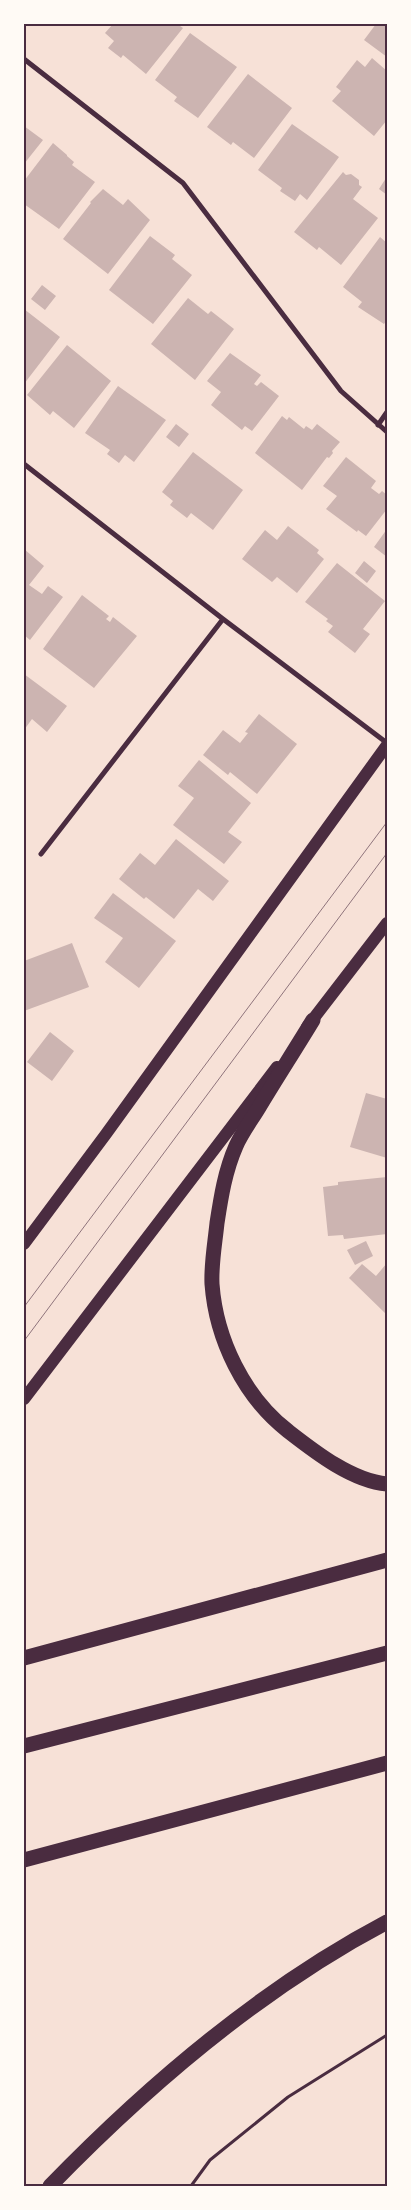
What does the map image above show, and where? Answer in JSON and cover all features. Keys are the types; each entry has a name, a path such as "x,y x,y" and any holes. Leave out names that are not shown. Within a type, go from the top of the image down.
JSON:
{"highway":[{"path":"313,1020 236,1145 224,1178 214,1248 213,1274 217,1320 232,1358 251,1393 276,1422 307,1446 341,1468 379,1484 387,1484"},
{"path":"24,1658 387,1560"},
{"path":"24,1746 387,1653"},
{"path":"24,1860 387,1763"},
{"path":"50,2186 100,2134 197,2048 252,2007 311,1967 387,1922"}],"main road":[{"path":"24,1244 106,1134 387,744"},
{"path":"24,1399 387,923"}],"street":[{"path":"24,59 183,183 341,391 387,432"},
{"path":"378,425 387,412"},
{"path":"24,464 223,620 387,744"},
{"path":"41,854 223,620"}],"path":[{"path":"192,2186 210,2160 288,2096 387,2035"}],"building":[{"path":"113,24 177,24 183,28 146,74 123,55 121,58 108,48 114,41 105,33"},
{"path":"376,24 387,24 387,57 364,40"},
{"path":"190,33 237,67 198,118 174,101 177,97 155,80"},
{"path":"372,58 387,71 387,120 374,136 332,101 341,91 336,87 357,60 365,67"},
{"path":"248,74 292,108 254,158 233,142 231,145 207,127"},
{"path":"292,124 339,157 307,200 300,194 295,201 280,191 282,188 258,170"},
{"path":"24,126 43,140 24,164"},
{"path":"53,143 74,162 72,165 95,182 59,229 24,204 24,181"},
{"path":"343,172 346,175 351,174 359,180 359,185 362,187 353,199 378,218 341,265 319,247 317,250 294,232"},
{"path":"387,179 387,195 379,189"},
{"path":"103,189 123,205 128,199 150,220 108,274 63,239 90,202"},
{"path":"150,236 175,255 172,259 192,275 153,324 109,290"},
{"path":"380,237 387,243 387,320 384,324 358,307 362,302 343,287"},
{"path":"42,285 56,296 45,310 31,299"},
{"path":"188,298 208,314 211,311 234,329 195,380 151,344"},
{"path":"24,309 60,337 24,384"},
{"path":"67,345 111,381 74,428 53,411 50,415 27,395"},
{"path":"230,353 261,375 254,384 257,386 261,382 279,396 252,431 245,426 242,430 211,405 221,392 207,381"},
{"path":"118,386 166,420 134,462 125,455 119,463 107,454 110,450 85,433"},
{"path":"282,416 287,420 289,417 304,429 306,426 312,430 317,424 340,442 302,490 255,453"},
{"path":"176,424 189,434 179,447 166,437"},
{"path":"193,452 243,490 213,530 191,513 187,518 170,505 173,501 162,492"},
{"path":"346,457 376,481 371,488 379,494 382,491 387,495 387,509 366,536 358,530 357,532 326,509 337,496 323,486"},
{"path":"288,526 319,550 317,553 324,559 297,593 277,577 272,582 242,559 265,530 277,540"},
{"path":"387,529 387,557 374,547"},
{"path":"24,549 44,566 29,585 42,594 48,586 63,597 30,640 24,635"},
{"path":"364,561 376,571 367,583 355,573"},
{"path":"337,563 385,601 363,629 370,634 355,653 328,632 333,626 326,621 328,619 305,602"},
{"path":"82,595 109,616 106,619 110,622 113,617 137,636 94,688 43,649"},
{"path":"24,674 67,706 47,732 32,719 24,730"},
{"path":"259,714 297,744 257,794 230,772 228,775 203,755 223,730 240,743 248,733 245,732"},
{"path":"199,760 251,803 228,832 242,842 224,864 173,825 194,798 178,786"},
{"path":"176,839 229,881 213,901 198,889 174,919 119,879 140,853 155,865"},
{"path":"113,893 176,941 139,988 105,962 123,938 94,918"},
{"path":"72,943 89,987 24,1011 24,961"},
{"path":"50,1032 74,1051 52,1081 27,1062"},
{"path":"366,1093 387,1099 387,1158 350,1147"},
{"path":"387,1177 387,1234 344,1239 343,1235 328,1236 323,1187 338,1185 338,1182"},
{"path":"366,1241 373,1256 355,1265 347,1250"},
{"path":"387,1263 387,1315 349,1278 362,1264 376,1276"}],"tram line":[{"path":"24,1307 387,822"},
{"path":"24,1341 387,853"}]}
